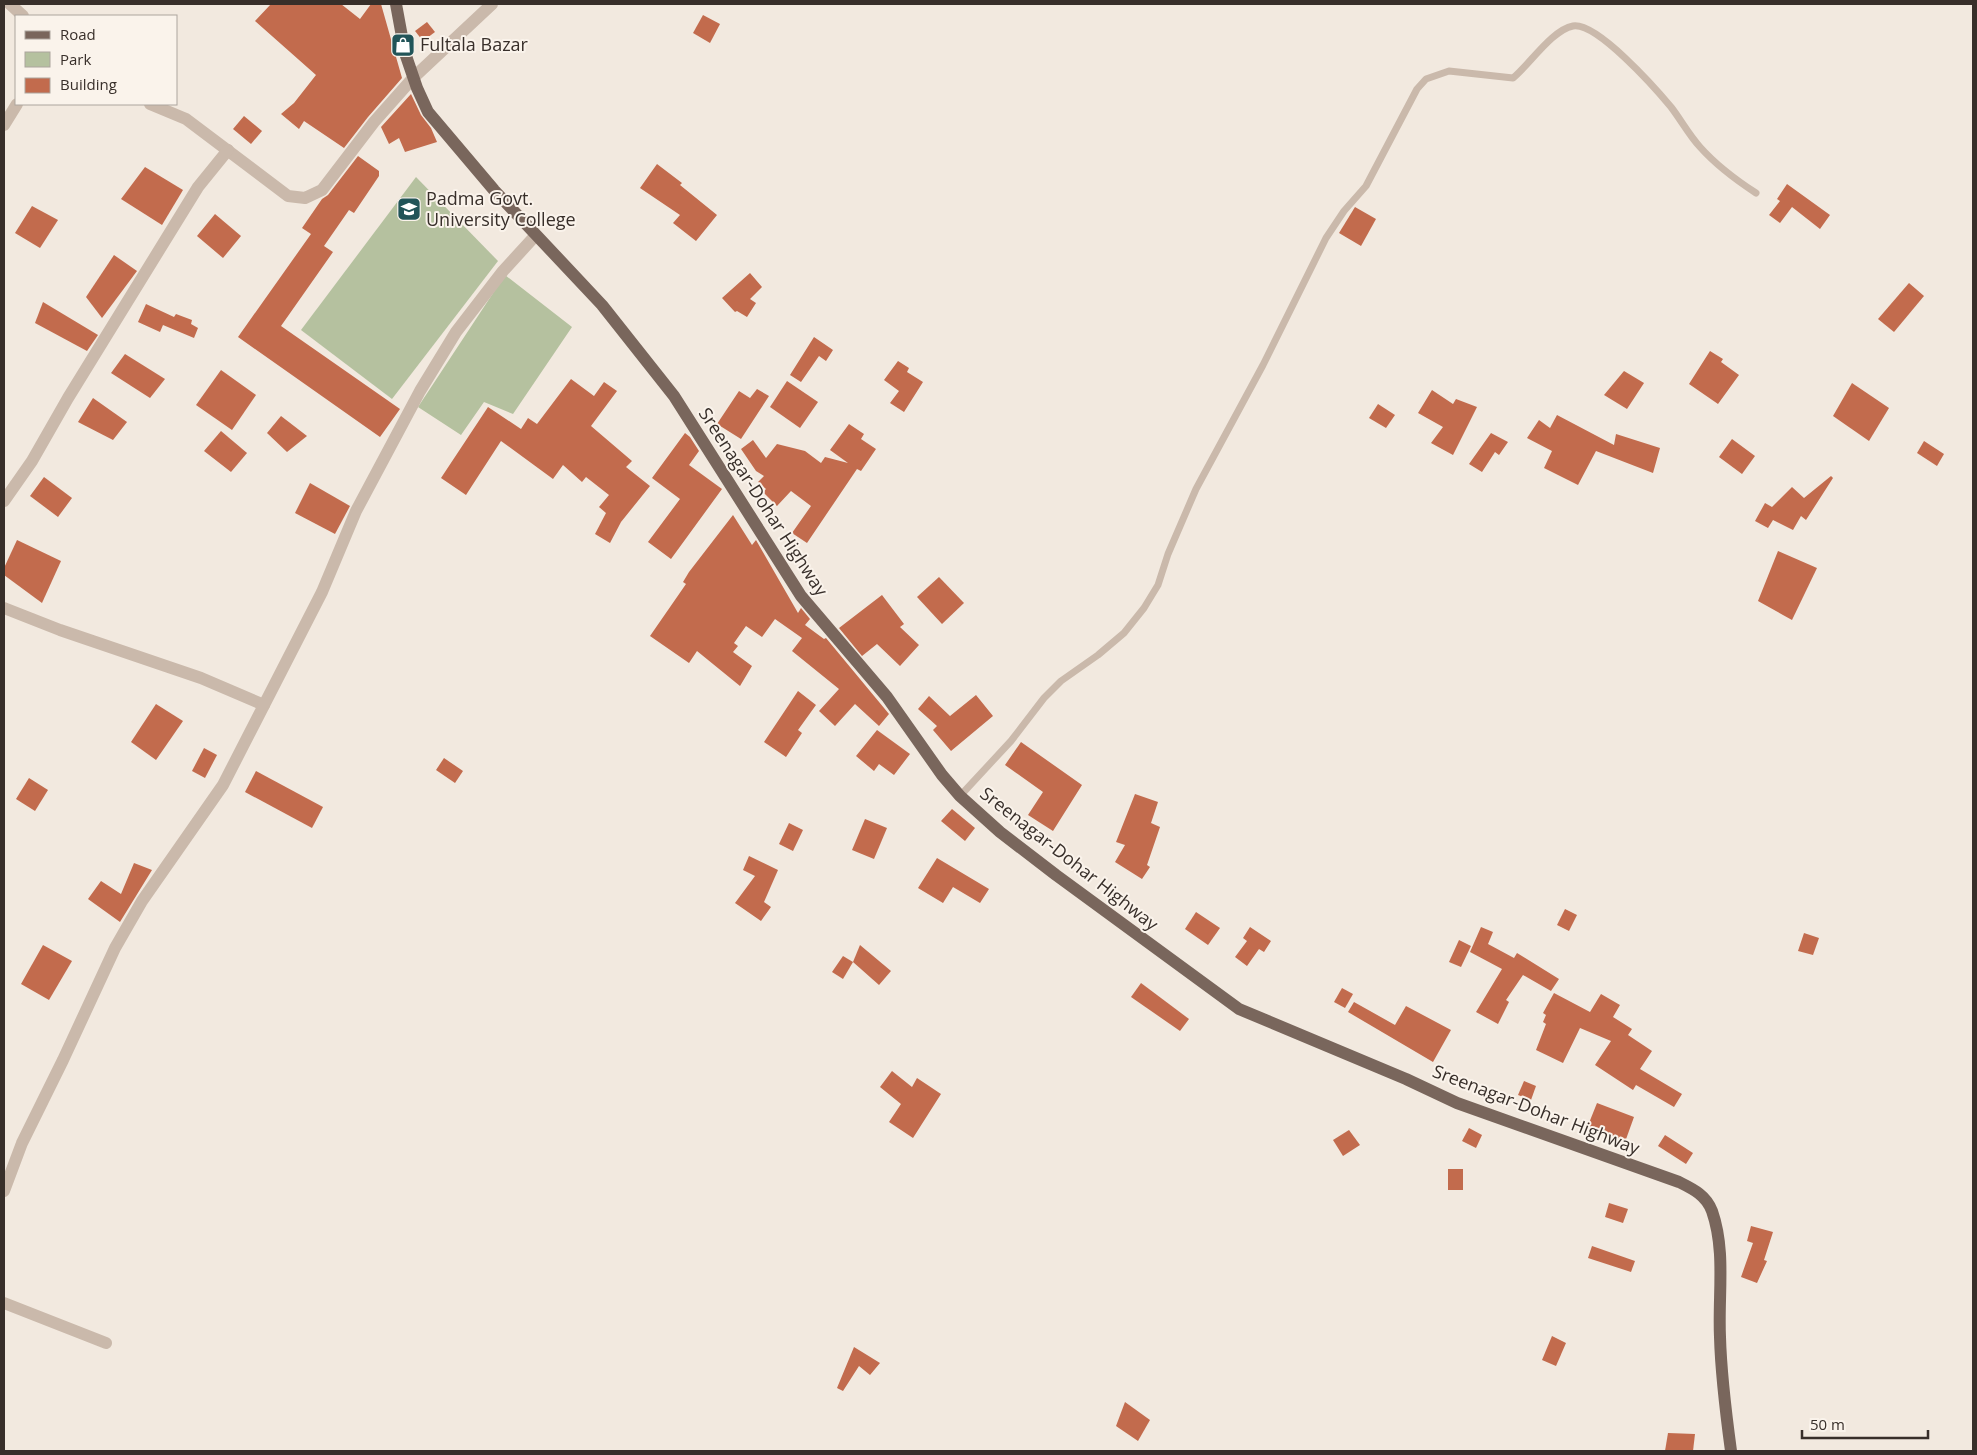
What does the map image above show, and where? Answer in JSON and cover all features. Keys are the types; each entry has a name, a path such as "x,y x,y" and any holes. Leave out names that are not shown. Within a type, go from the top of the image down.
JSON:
{"main road":[{"name":"Sreenagar-Dohar Highway","path":"396,4 405,53 413,78 428,112 535,236 602,305 674,396 801,596 887,697 942,775 960,796 1000,832 1042,865 1239,1009 1406,1079 1457,1103 1679,1182 1701,1194 1712,1210 1721,1265 1720,1338 1731,1451"}],"street":[{"path":"10,4 22,15"},
{"path":"152,105 186,119 288,196 305,198 322,190 374,122 413,78 492,4"},
{"path":"4,125 17,105"},
{"path":"4,501 32,461 68,398 198,186 228,150"},
{"path":"4,1191 22,1142 63,1060 115,948 142,901 223,785 322,592 356,511 420,391 456,332 503,271 535,236"},
{"path":"4,608 60,630 201,678 264,705"},
{"path":"4,1303 106,1343"}],"lane":[{"path":"960,796 1010,741 1061,680 1098,655 1124,633 1144,608 1158,585 1168,554 1196,489 1263,365 1326,238 1344,211 1366,186 1417,89 1426,79 1449,71 1513,78 1526,68 1548,42 1562,31 1574,26 1587,29 1603,38 1647,79 1700,147 1720,166 1756,194"}],"green space":[{"path":"416,177 498,261 392,399 301,330"},
{"path":"505,275 572,327 513,414 484,402 461,435 418,407"}],"building":[{"path":"271,4 341,4 360,19 371,4 381,4 402,78 344,148 304,121 299,129 281,114 294,103 316,75 255,21"},
{"path":"703,15 720,24 710,43 693,33"},
{"path":"427,22 435,32 423,41 415,31"},
{"path":"411,94 437,142 405,152 399,138 389,144 381,127"},
{"path":"244,116 262,131 251,144 233,129"},
{"path":"358,156 379,171 379,176 354,213 349,210 324,246 333,252 281,326 400,409 380,437 238,337 311,234 302,228 322,199 328,195"},
{"path":"657,164 682,183 680,185 717,215 696,241 673,223 680,215 640,188"},
{"path":"145,167 183,190 162,225 121,199"},
{"path":"1787,184 1830,215 1820,229 1792,207 1780,223 1769,215 1780,201 1777,199"},
{"path":"32,206 58,220 40,248 15,233"},
{"path":"1355,207 1376,219 1361,246 1339,233"},
{"path":"215,214 241,236 223,258 197,236"},
{"path":"114,255 137,271 102,318 86,297"},
{"path":"750,273 762,287 750,299 756,303 747,317 737,311 735,312 722,298"},
{"path":"1909,283 1924,296 1894,332 1878,319"},
{"path":"43,302 98,335 87,351 35,323"},
{"path":"146,304 174,317 176,314 192,320 191,324 198,328 194,338 163,325 160,332 138,322"},
{"path":"814,337 833,350 826,361 819,356 801,382 790,375"},
{"path":"1710,351 1723,359 1721,362 1739,375 1718,404 1689,384"},
{"path":"125,354 165,379 150,398 111,373"},
{"path":"898,361 909,368 907,372 923,382 904,412 890,403 899,391 884,380"},
{"path":"221,370 256,395 232,430 196,405"},
{"path":"1624,371 1644,383 1627,409 1604,395"},
{"path":"571,379 594,396 604,382 617,391 591,426 632,461 626,467 650,486 621,522 610,543 595,534 606,513 599,507 609,495 586,477 582,482 563,465 553,479 501,441 466,495 441,478 488,407 521,429 528,418 537,424"},
{"path":"787,381 818,402 800,428 770,407"},
{"path":"1852,383 1889,408 1869,441 1833,416"},
{"path":"757,389 769,396 741,439 717,424 739,391 750,398"},
{"path":"1432,390 1453,404 1456,399 1477,407 1453,455 1431,443 1443,427 1418,413"},
{"path":"93,398 127,422 113,440 78,422"},
{"path":"1378,404 1395,415 1386,428 1369,418"},
{"path":"1557,415 1614,445 1616,434 1660,448 1653,473 1596,451 1578,485 1544,468 1552,451 1527,438 1539,420 1550,428"},
{"path":"281,416 307,436 287,452 267,433"},
{"path":"849,424 864,434 861,439 876,449 861,471 857,469 807,543 792,533 811,506 791,491 777,506 763,492 766,489 758,482 764,476 756,471 741,449 753,440 766,458 777,444 805,451 821,463 825,457 848,463 830,450"},
{"path":"221,431 247,453 231,472 204,451"},
{"path":"685,433 699,451 689,465 722,489 671,559 648,542 680,499 652,478"},
{"path":"1491,433 1508,442 1499,455 1495,452 1482,472 1469,464"},
{"path":"1732,439 1755,456 1742,474 1719,457"},
{"path":"1924,441 1944,454 1937,466 1917,453"},
{"path":"1831,476 1833,478 1806,520 1801,516 1793,530 1773,520 1768,528 1755,521 1765,503 1772,507 1792,487 1804,498"},
{"path":"44,477 72,498 58,517 30,496"},
{"path":"310,483 350,506 335,534 295,513"},
{"path":"733,515 752,545 756,540 798,613 801,608 810,619 805,625 824,639 826,638 889,714 879,726 855,704 835,726 819,711 839,689 792,651 802,638 775,619 762,637 746,626 734,643 738,646 733,652 752,666 740,686 697,651 689,663 650,636 686,584 683,582 689,572"},
{"path":"17,540 61,561 42,603 4,575 4,568"},
{"path":"1778,551 1817,568 1792,620 1758,601"},
{"path":"939,577 964,603 942,624 917,597"},
{"path":"882,595 904,624 900,627 919,645 900,666 877,644 862,656 839,628"},
{"path":"798,691 816,705 798,730 802,733 786,757 764,742"},
{"path":"976,695 993,716 951,751 933,730 937,726 918,709 929,696 950,716"},
{"path":"156,704 183,721 156,760 131,742"},
{"path":"877,730 910,754 894,775 879,764 874,771 856,756"},
{"path":"1021,742 1082,785 1053,831 1028,815 1043,792 1005,765"},
{"path":"204,748 217,755 205,778 192,771"},
{"path":"444,758 463,771 455,783 436,770"},
{"path":"256,771 323,807 312,828 245,792"},
{"path":"29,778 48,790 35,811 16,799"},
{"path":"1135,794 1158,802 1151,823 1160,827 1147,865 1150,867 1142,879 1115,862 1125,845 1116,842"},
{"path":"952,809 975,828 965,841 941,821"},
{"path":"865,819 887,828 874,859 852,850"},
{"path":"789,823 803,830 793,851 779,844"},
{"path":"749,856 778,870 764,902 771,907 761,921 735,903 755,876 743,870"},
{"path":"937,858 989,889 980,903 953,887 943,903 918,888"},
{"path":"134,863 152,870 120,922 88,899 101,881 121,894"},
{"path":"1565,909 1577,915 1569,931 1557,925"},
{"path":"1196,912 1220,928 1208,945 1185,929"},
{"path":"1250,927 1271,941 1264,952 1259,949 1247,966 1235,957 1247,941 1243,938"},
{"path":"1481,927 1493,932 1488,944 1514,958 1517,953 1559,979 1551,991 1523,975 1506,1000 1509,1002 1498,1024 1476,1012 1502,969 1470,952"},
{"path":"1804,933 1819,938 1813,955 1798,951"},
{"path":"1459,940 1471,946 1461,967 1449,962"},
{"path":"43,945 72,961 49,1000 21,984"},
{"path":"860,945 891,971 879,985 853,962"},
{"path":"843,956 853,962 843,979 832,972"},
{"path":"1141,983 1189,1019 1180,1031 1131,997"},
{"path":"1342,988 1353,994 1345,1008 1334,1002"},
{"path":"1554,993 1590,1012 1601,994 1620,1005 1613,1017 1632,1029 1628,1035 1652,1051 1640,1069 1682,1094 1674,1107 1636,1085 1633,1090 1595,1065 1611,1041 1580,1028 1563,1063 1536,1050 1546,1024 1543,1022 1546,1015 1543,1013"},
{"path":"1354,1002 1395,1025 1406,1006 1451,1030 1433,1062 1348,1012"},
{"path":"892,1071 912,1087 917,1078 941,1094 913,1138 889,1122 901,1104 880,1087"},
{"path":"1524,1081 1536,1086 1531,1100 1518,1095"},
{"path":"1597,1103 1634,1117 1625,1142 1587,1128"},
{"path":"1469,1128 1482,1135 1476,1148 1462,1141"},
{"path":"1349,1130 1360,1145 1343,1156 1333,1140"},
{"path":"1665,1135 1693,1153 1686,1164 1658,1146"},
{"path":"1448,1169 1463,1169 1463,1190 1448,1190"},
{"path":"1609,1203 1628,1209 1623,1223 1605,1217"},
{"path":"1751,1226 1773,1232 1764,1260 1767,1261 1757,1283 1741,1277 1753,1243 1747,1241"},
{"path":"1592,1246 1635,1261 1631,1272 1588,1258"},
{"path":"1552,1336 1566,1343 1556,1366 1542,1360"},
{"path":"854,1347 880,1363 870,1375 859,1366 843,1391 837,1388"},
{"path":"1125,1402 1150,1420 1138,1441 1116,1426"},
{"path":"1668,1433 1695,1434 1693,1451 1665,1451"}],"place":[{"name":"Fultala Bazar","path":"403,45"},
{"name":"Padma Govt. University College","path":"409,209"}]}
